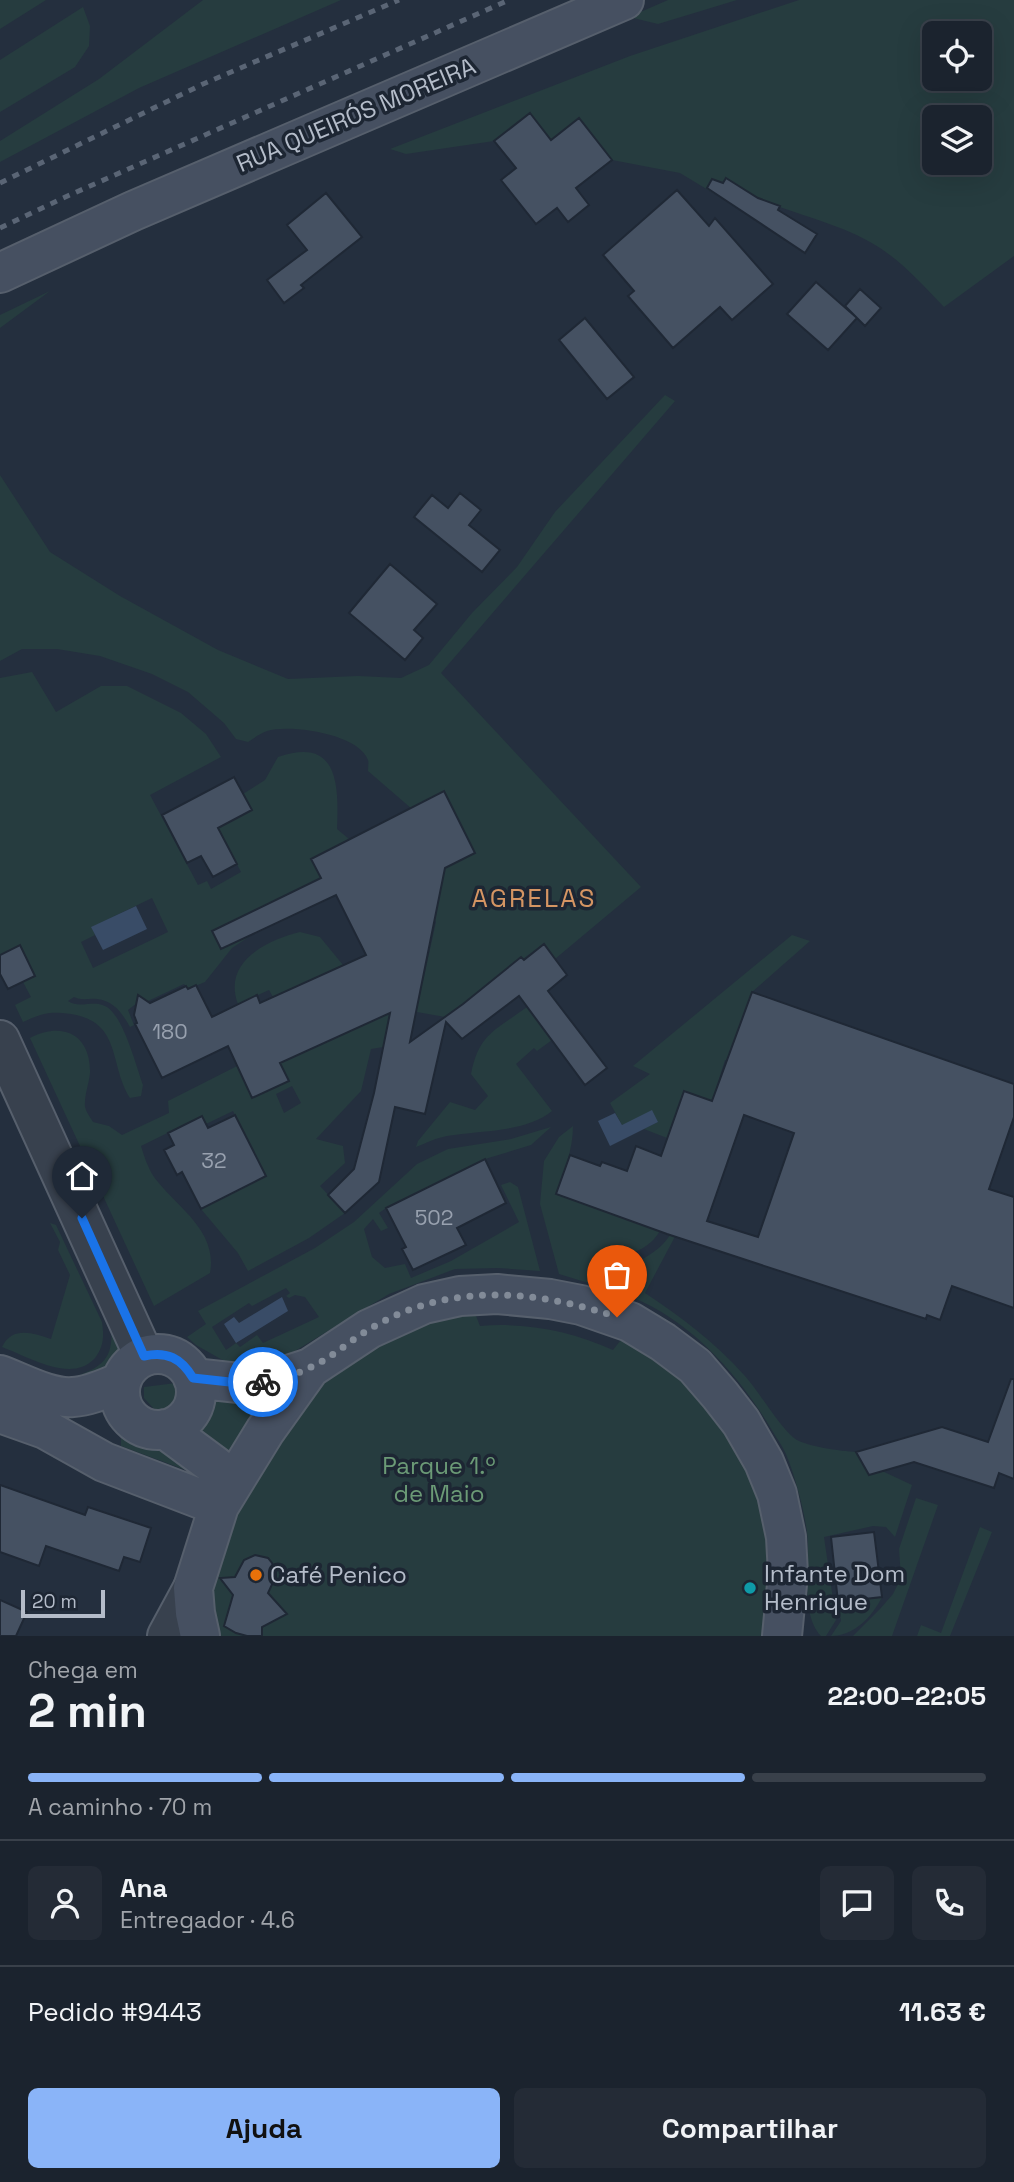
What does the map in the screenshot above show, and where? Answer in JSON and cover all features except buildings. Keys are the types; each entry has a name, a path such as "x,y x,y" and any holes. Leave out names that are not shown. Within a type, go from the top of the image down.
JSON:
{"main road":[{"name":"RUA QUEIRÓS MOREIRA","path":"0,273 89,230 623,0"},
{"path":"193,1378 248,1384 276,1379 310,1368 369,1329 402,1313 424,1304 460,1296 497,1294 550,1298 581,1305 630,1322 695,1366 741,1422 764,1462 777,1494 786,1536 788,1574 782,1636"},
{"path":"45,1429 74,1430 111,1424 131,1385 155,1353 178,1359 193,1378 196,1391 194,1404 188,1416 178,1424 152,1430 140,1425 131,1385"},
{"path":"201,1636 195,1613 193,1588 225,1495 265,1431 310,1368"},
{"path":"0,1375 53,1394 72,1397 131,1385"},
{"path":"0,1413 45,1429 104,1462 225,1495"},
{"path":"165,1429 215,1466 225,1495"}],"street":[{"path":"0,1040 131,1385"},
{"path":"167,1636 193,1588"}],"green space":[{"path":"0,0 46,0 0,29"},
{"path":"203,0 341,0 139,88 0,162 0,141 99,79"},
{"path":"668,0 737,0 658,24 629,17"},
{"path":"799,0 1014,0 1014,256 944,307 900,263 870,242 738,189 728,202 680,173 612,160 579,119 551,140 530,113 494,141 406,154 390,149 630,56"},
{"path":"83,7 90,26 89,46 75,67 0,112 0,60"},
{"path":"50,291 0,328 0,315"},
{"path":"665,395 675,401 441,673 641,887 555,959 543,944 445,1017 417,1012 407,1053 383,1047 371,1049 361,1091 316,1139 343,1146 345,1163 320,1186 345,1213 309,1238 248,1271 238,1253 201,1209 266,1176 233,1111 206,1124 202,1116 141,1146 154,1177 202,1232 211,1258 210,1273 154,1306 30,1038 42,1033 63,1031 80,1040 89,1060 86,1111 93,1122 109,1126 122,1135 169,1113 168,1101 249,1060 257,1074 419,999 436,922 433,916 444,871 412,809 368,771 368,760 362,751 352,744 323,733 291,729 267,731 248,742 236,739 224,723 188,692 152,674 100,656 57,649 22,649 0,661 0,475 50,552 120,596 218,650 288,679 358,676 401,678 429,665 472,613 517,567 555,512","holes":["292,1086 301,1103 284,1113 276,1094"]},
{"path":"32,672 56,712 101,686 127,686 181,713 206,734 221,757 150,795 198,885 207,881 211,889 241,872 218,828 252,810 243,794 265,780 278,757 298,752 313,753 324,759 331,768 337,796 337,829 349,839 312,859 321,878 245,915 253,934 232,948 205,982 188,989 184,984 148,1001 141,1000 128,1010 134,1025 130,1027 121,1013 108,1002 74,997 68,1001 77,1004 100,1004 112,1011 133,1054 143,1085 141,1096 130,1098 107,1035 99,1026 71,1014 57,1013 41,1015 23,1022 15,1005 31,997 23,982 35,976 20,946 0,955 0,678","holes":["152,898 168,932 93,968 81,942 95,935 92,927"]},
{"path":"300,932 320,937 343,965 273,997 269,990 238,1004 236,976 242,965 262,947"},
{"path":"792,935 810,941 752,992 730,1061 725,1060 712,1101 684,1091 667,1138 644,1129 658,1122 622,1125 610,1103 650,1074 633,1066"},
{"path":"527,1007 552,1040 537,1051 534,1048 516,1064 552,1111 516,1127 447,1136 416,1147 450,1102 475,1110 488,1096 471,1074 474,1060 490,1034"},
{"path":"573,1126 570,1152 556,1194 660,1231 652,1241 631,1254 621,1265 618,1292 559,1274 540,1204 544,1161 559,1137"},
{"path":"551,1127 531,1145 485,1159 386,1208 379,1213 388,1228 381,1231 373,1219 364,1229 372,1257 385,1268 405,1264 411,1278 451,1261 519,1222 501,1185 510,1182 518,1187 540,1271 455,1269 389,1294 285,1357 243,1367 226,1362 187,1337 206,1324 198,1311 315,1248 354,1222 417,1164 448,1149 511,1139","holes":["286,1288 290,1293 286,1296 289,1298 295,1295 305,1297 319,1317 263,1343 257,1335 240,1347 236,1343 226,1350 212,1327 249,1303 252,1306"]},
{"path":"688,1212 645,1293 684,1321 733,1363 794,1438 815,1446 856,1452 869,1475 882,1471 912,1485 895,1537 886,1527 873,1526 824,1537 836,1620 826,1636 821,1636 810,1614 806,1523 796,1482 783,1447 743,1388 711,1351 673,1320 631,1297 628,1273 663,1244"},
{"path":"50,1223 56,1225 102,1322 103,1341 98,1354 86,1365 75,1369 50,1366 2,1347 18,1333 51,1339 70,1275 58,1250 60,1242"},
{"name":"Parque 1.º de Maio","path":"471,1303 480,1326 514,1325 548,1329 613,1350 628,1331 689,1373 770,1498 774,1636 212,1636 207,1606 225,1528 327,1367"},
{"path":"111,1326 119,1355 107,1372 77,1388 72,1378 98,1366 108,1354"},
{"path":"176,1383 177,1399 167,1409 155,1410 144,1398 144,1387"},
{"path":"279,1387 238,1459 193,1431 208,1410 213,1391"},
{"path":"121,1434 180,1452 207,1478 121,1446"},
{"path":"916,1498 938,1505 892,1636 853,1636 893,1594 901,1578 899,1549"},
{"path":"980,1527 992,1532 950,1636 917,1636 921,1625 941,1633"},
{"path":"882,1597 873,1612 855,1629 831,1636 841,1621 838,1602"}],"water":[{"path":"136,906 147,929 103,950 91,927"},
{"path":"652,1110 658,1122 610,1146 598,1121 615,1113 622,1125"},
{"path":"282,1297 288,1311 236,1343 224,1324 234,1317 239,1323"}],"railway":[{"path":"0,183 203,84 399,0"},
{"path":"0,228 509,0"}],"way so far":[{"path":"263,1382 310,1368 369,1329 402,1313 424,1304 460,1296 497,1294 550,1298 617,1317"}],"place":[{"name":"Café Penico","path":"256,1575"},
{"name":"Infante Dom Henrique","path":"750,1588"}],"district":[{"name":"AGRELAS","path":"534,898"}],"route":[{"path":"82,1218 144,1356 167,1354 187,1367 193,1378 248,1384 263,1382"}]}
